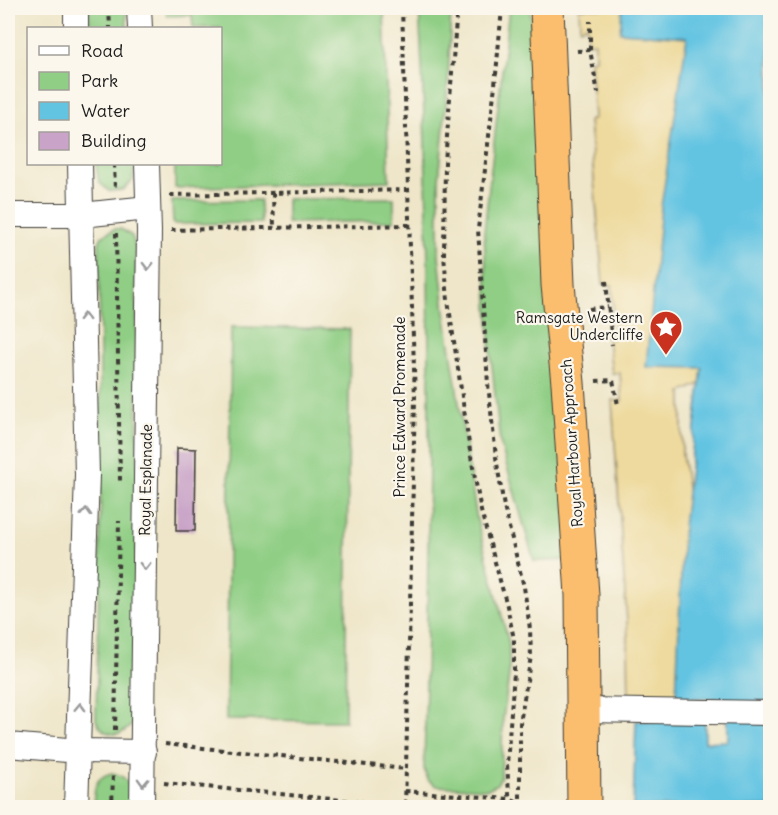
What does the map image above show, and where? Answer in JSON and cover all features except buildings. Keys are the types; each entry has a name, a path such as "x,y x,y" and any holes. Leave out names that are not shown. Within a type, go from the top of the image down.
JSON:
{"highway":[{"name":"Royal Harbour Approach","path":"547,8 558,285 568,383 582,594 584,807"}],"street":[{"path":"76,8 76,27"},
{"path":"139,8 140,27"},
{"path":"76,807 87,475 80,165"},
{"name":"Royal Esplanade","path":"142,807 147,165"},
{"path":"8,215 82,215 115,211 148,211"},
{"path":"584,710 771,713"},
{"path":"8,745 114,752 144,747"}],"path":[{"path":"109,8 110,27"},
{"name":"Prince Edward Promenade","path":"402,8 415,398 405,807"},
{"path":"457,8 444,190 444,255 448,300 470,451 481,511 514,639 514,673 507,764 510,807"},
{"path":"502,8 478,229 496,457 504,507 524,587 530,629 531,656 520,723 519,805"},
{"path":"590,21 590,50 598,93"},
{"path":"574,40 575,51 590,50"},
{"path":"114,165 120,487"},
{"path":"148,211 273,193 409,190"},
{"path":"273,193 274,228"},
{"path":"148,211 274,228 410,225"},
{"path":"606,281 612,345"},
{"path":"614,380 618,405"},
{"path":"112,807 119,510"},
{"path":"144,747 406,769"},
{"path":"143,781 405,807"},
{"path":"405,791 509,799 519,805"}],"green space":[{"path":"89,8 126,8 127,27 90,27"},
{"path":"167,8 384,8 389,181 175,188 175,165 222,165 222,27 193,27 192,15 167,16"},
{"path":"419,8 451,8 448,83 439,180 439,255 445,312 477,520 509,643 509,676 503,719 501,777 497,784 488,789 436,786 428,780 424,769 429,388 427,198"},
{"path":"509,8 530,8 570,560 534,561 500,442 491,357 484,232"},
{"path":"96,165 134,165 133,180 123,190 109,191 99,182"},
{"path":"394,198 394,221 287,223 287,199"},
{"path":"260,200 261,223 173,224 172,201"},
{"path":"114,229 121,229 132,236 136,249 138,487 133,723 124,731 113,734 99,726 96,720 101,483 99,243 102,236"},
{"path":"231,327 350,329 345,721 226,720"},
{"path":"112,773 123,777 126,781 130,790 130,807 93,808 94,791 98,781"}],"sand":[{"name":"Ramsgate Western Undercliffe","path":"579,8 737,8 724,373 682,392 682,455 721,705 629,710 628,637 612,400 622,401 620,373 612,373 608,340 615,337 612,285 603,284 589,121 594,118 590,60 595,59 595,42 588,43 587,25 580,28"}],"water":[{"path":"622,8 770,8 770,807 633,807 636,721 705,722 705,742 727,741 728,738 727,699 676,698 683,526 702,368 646,367 661,207 687,37 620,32"}],"place":[{"name":"Ramsgate Western Undercliffe","path":"666,356"}]}
